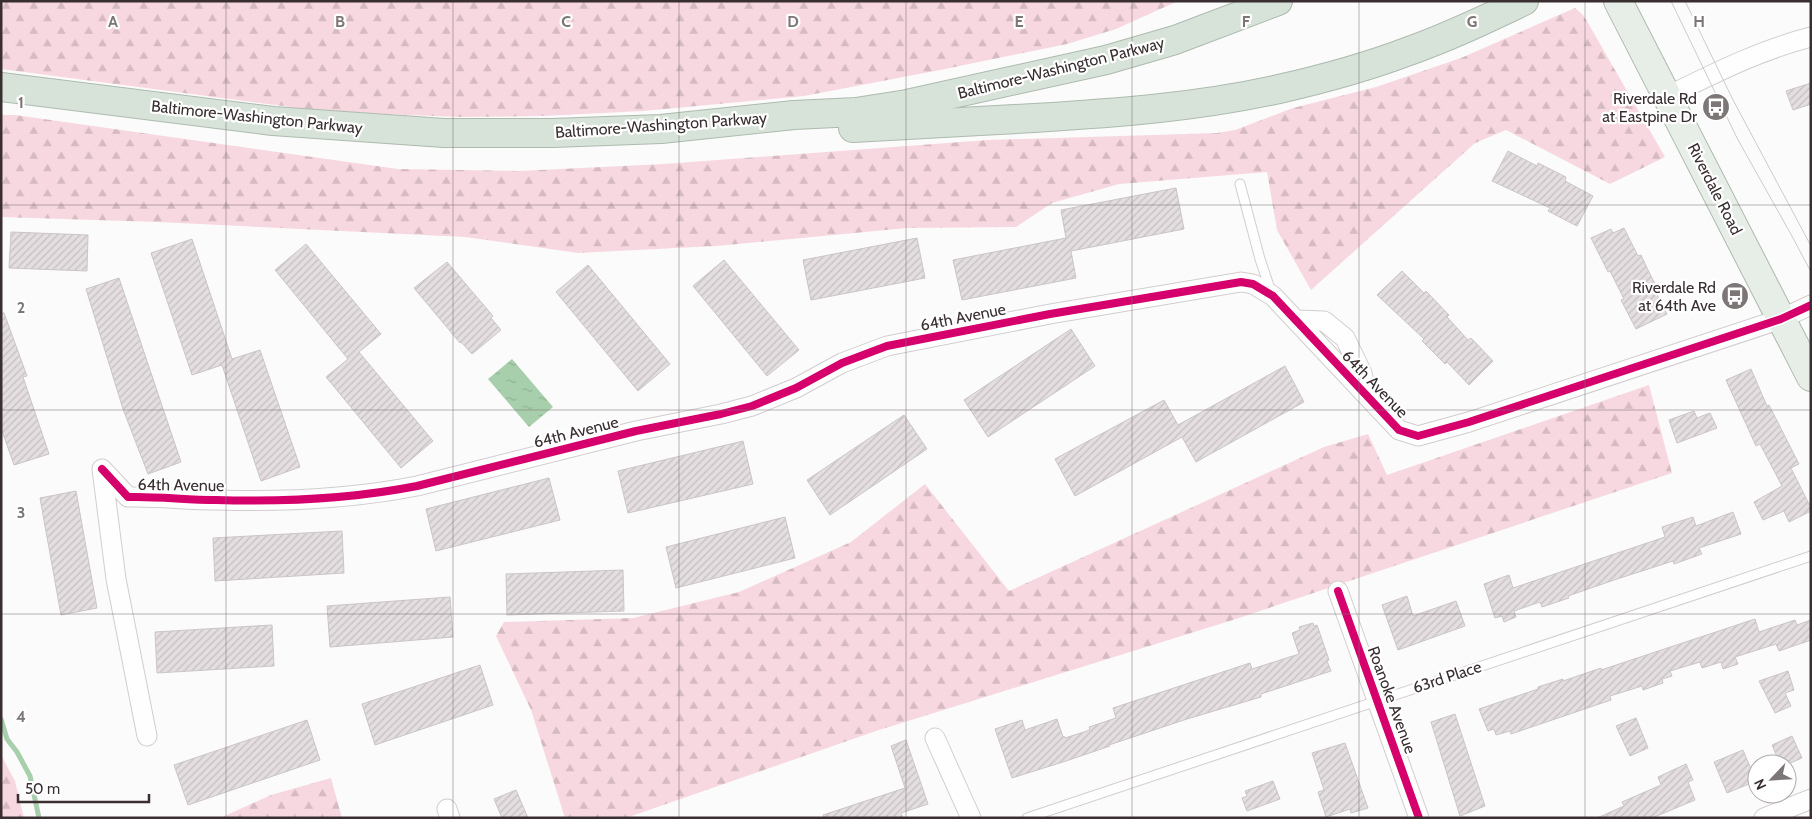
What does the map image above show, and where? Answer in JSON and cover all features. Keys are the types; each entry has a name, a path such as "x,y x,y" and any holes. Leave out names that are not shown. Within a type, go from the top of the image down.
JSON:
{"highway":[{"name":"Baltimore-Washington Parkway","path":"1,87 273,121 444,133 553,133 661,129 794,115 856,112 907,104 1106,60 1176,40 1278,1"},
{"path":"661,129 826,129 1091,114 1208,103 1278,89 1364,66 1460,31 1524,1"}],"main road":[{"name":"Riverdale Road","path":"1618,1 1811,377"}],"street":[{"path":"1668,96 1738,62 1788,43 1811,38"},
{"name":"64th Avenue","path":"147,736 116,579 102,469 128,497 156,496 215,500 282,499 341,498 382,493 426,484 636,431 752,406 796,388 842,363 891,345 1050,314 1241,282 1254,284 1273,296 1296,320 1324,321 1344,338 1362,373 1367,396 1399,430 1418,436 1469,422 1781,319 1811,304"},
{"name":"Roanoke Avenue","path":"1338,591 1419,818"},
{"path":"935,738 971,818"},
{"path":"1764,818 1811,798"}],"lane":[{"path":"1240,184 1260,260 1273,296"},
{"name":"63rd Place","path":"1027,818 1811,556"}],"green space":[{"path":"1,1 1178,1 1116,29 1067,44 804,96 643,111 542,116 459,117 306,109 1,69"},
{"path":"1575,8 1584,16 1665,157 1610,184 1506,130 1475,143 1311,290 1277,230 1267,172 1119,184 1052,203 1016,227 907,228 716,246 578,253 465,237 158,222 1,217 1,115 15,115 398,169 519,171 664,164 988,140 1217,133 1235,130 1293,108 1376,87 1461,58"},
{"path":"1649,385 1672,473 1236,619 876,731 626,818 565,818 531,710 496,636 504,622 633,618 739,592 851,542 925,484 1009,591 1324,447 1368,434 1387,475"},
{"path":"1,755 15,781 24,818 1,818"},
{"path":"331,778 342,818 220,818 271,795"}],"water":[{"path":"512,359 553,407 529,427 488,379"}],"building":[{"path":"1811,83 1811,104 1793,110 1786,91"},
{"path":"1508,151 1537,166 1538,163 1566,177 1565,181 1593,196 1577,226 1548,211 1550,208 1492,181"},
{"path":"1176,188 1184,229 1071,251 1076,278 962,300 953,260 1066,238 1061,210"},
{"path":"1624,228 1638,256 1641,255 1655,284 1652,285 1667,314 1636,329 1621,300 1624,299 1591,238 1611,229 1613,233"},
{"path":"11,232 88,235 87,271 9,268"},
{"path":"917,238 925,278 811,300 803,260"},
{"path":"192,239 232,359 260,350 300,467 261,481 222,365 192,375 151,253"},
{"path":"306,244 381,334 359,352 433,441 401,468 326,377 348,359 275,270"},
{"path":"724,260 799,350 767,376 693,286"},
{"path":"447,262 493,316 491,318 501,330 472,354 460,343 414,288"},
{"path":"588,265 670,364 638,391 556,292"},
{"path":"1402,271 1424,293 1426,291 1449,315 1447,317 1468,340 1471,338 1493,361 1469,385 1447,362 1445,364 1422,341 1424,339 1377,295"},
{"path":"119,278 181,462 148,474 123,409 86,289"},
{"path":"1,313 4,313 27,376 23,377 49,454 14,465 1,428"},
{"path":"1071,329 1095,366 988,437 964,400"},
{"path":"1285,366 1304,402 1196,462 1182,437 1075,496 1055,459 1164,400 1178,425"},
{"path":"1751,369 1767,406 1769,405 1799,464 1791,468 1811,508 1811,511 1789,522 1784,511 1763,520 1754,502 1782,486 1760,444 1756,446 1726,380"},
{"path":"1694,411 1697,418 1710,413 1717,428 1677,443 1669,420"},
{"path":"904,415 927,449 830,515 807,480"},
{"path":"743,441 753,484 628,513 618,471"},
{"path":"549,478 560,520 436,551 426,509"},
{"path":"76,491 97,608 61,615 40,498"},
{"path":"1733,512 1741,534 1699,548 1702,554 1674,564 1673,561 1614,580 1542,607 1540,602 1514,611 1516,617 1504,622 1502,616 1495,618 1484,584 1509,575 1513,588 1665,537 1662,527 1693,517 1696,526"},
{"path":"785,517 795,558 676,588 666,547"},
{"path":"342,531 344,573 215,581 213,538"},
{"path":"623,570 624,611 507,615 506,574"},
{"path":"1407,596 1413,616 1456,601 1465,626 1398,650 1382,605"},
{"path":"450,597 453,637 330,647 327,606"},
{"path":"1755,619 1759,632 1795,620 1797,625 1811,620 1811,640 1779,651 1776,644 1735,657 1738,664 1723,669 1721,662 1702,668 1700,662 1670,671 1672,676 1662,679 1663,683 1643,690 1642,686 1610,696 1611,700 1511,734 1510,731 1496,735 1494,729 1488,731 1479,709 1538,689 1538,687 1601,668 1601,670"},
{"path":"1313,623 1314,626 1317,625 1331,671 1261,694 1261,697 1187,719 1012,778 995,729 1022,720 1025,730 1057,719 1065,738 1090,730 1089,727 1116,718 1113,708 1250,663 1252,669 1299,654 1292,633 1300,630 1299,627"},
{"path":"272,625 274,666 157,673 155,632"},
{"path":"480,665 493,705 375,745 362,704"},
{"path":"1788,671 1794,690 1785,693 1791,706 1775,713 1759,681"},
{"path":"1455,714 1485,806 1460,816 1431,722"},
{"path":"1636,718 1648,748 1630,756 1616,726"},
{"path":"307,720 320,760 188,805 174,765"},
{"path":"1792,736 1802,758 1797,760 1797,754 1776,754 1772,745"},
{"path":"906,740 928,804 901,813 903,818 824,818 823,815 905,788 891,746"},
{"path":"1345,743 1368,808 1351,813 1350,809 1326,817 1318,792 1324,790 1312,753"},
{"path":"1743,750 1747,760 1747,785 1727,793 1714,762"},
{"path":"1686,764 1693,780 1688,782 1695,800 1652,818 1597,818 1624,806 1622,802 1661,785 1658,777"},
{"path":"1273,781 1280,799 1247,811 1242,798 1247,796 1245,791"},
{"path":"516,790 528,818 502,818 494,799"}],"waterway":[{"path":"1,719 7,739 17,752 30,776 39,818"}],"tram line":[{"path":"1671,1 1737,138 1811,272"},
{"path":"1685,1 1732,98 1811,246"}],"cycle path":[{"path":"102,469 128,497 241,501 292,500 342,497 417,486 636,431 752,406 796,388 842,363 887,346 1050,314 1241,282 1253,284 1273,296 1399,430 1418,436 1469,422 1781,319 1811,305"},
{"path":"1338,591 1419,818"}],"place":[{"name":"Riverdale Rd at Eastpine Dr","path":"1716,107"},
{"name":"Riverdale Rd at 64th Ave","path":"1735,296"}]}
